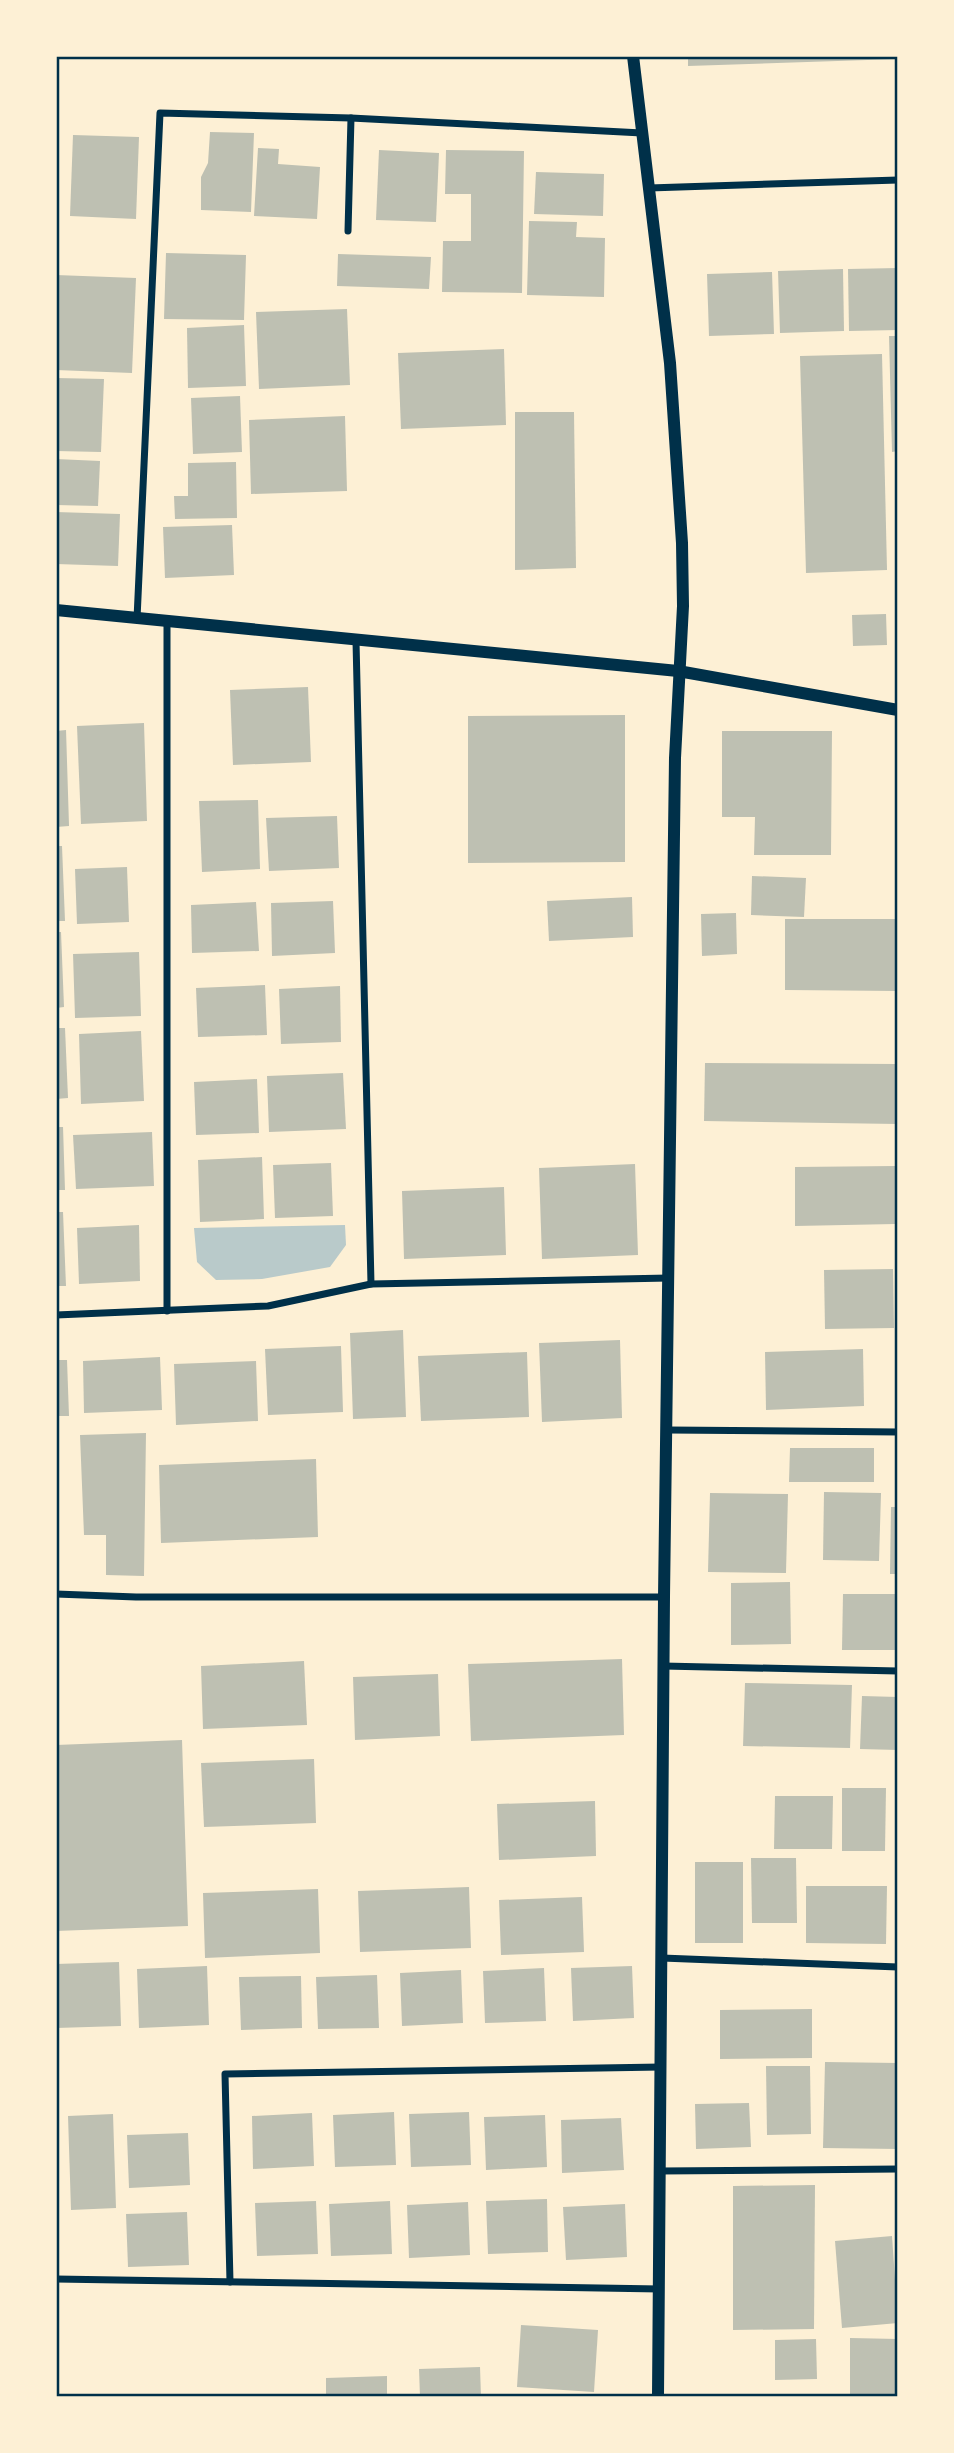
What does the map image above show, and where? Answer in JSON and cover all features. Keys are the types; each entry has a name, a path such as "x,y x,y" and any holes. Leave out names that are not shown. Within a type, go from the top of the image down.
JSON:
{"street":[{"path":"633,56 670,363 682,543 683,606 675,758 663,1666 658,2397"},
{"path":"138,619 160,113 351,118 642,133"},
{"path":"348,231 351,118"},
{"path":"649,188 898,180"},
{"path":"56,610 678,671 898,710"},
{"path":"167,622 167,1311"},
{"path":"356,641 371,1284"},
{"path":"56,1315 268,1306 371,1284 670,1278"},
{"path":"667,1430 898,1432"},
{"path":"56,1594 136,1597 664,1597"},
{"path":"663,1666 898,1671"},
{"path":"662,1958 898,1967"},
{"path":"230,2282 225,2074 661,2067"},
{"path":"660,2171 898,2169"},
{"path":"56,2279 660,2290"}],"shaded area":[{"path":"345,1225 346,1245 330,1267 262,1279 216,1280 197,1262 194,1228"}],"building":[{"path":"688,56 898,56 898,59 688,66"},
{"path":"210,132 254,133 251,212 201,210 201,177 208,163"},
{"path":"73,135 139,137 136,219 70,216"},
{"path":"258,148 279,149 278,164 320,167 317,219 254,216"},
{"path":"379,150 439,153 436,222 376,220"},
{"path":"446,150 524,151 522,293 442,292 443,241 471,241 471,194 445,194"},
{"path":"536,172 604,174 603,216 534,214"},
{"path":"529,221 577,222 576,237 605,238 604,297 527,295"},
{"path":"166,253 246,255 244,320 164,319"},
{"path":"338,254 431,257 429,289 337,286"},
{"path":"898,268 898,330 849,331 848,269"},
{"path":"843,269 844,331 780,333 778,271"},
{"path":"772,272 774,334 709,336 707,274"},
{"path":"56,275 136,278 132,373 56,370"},
{"path":"347,309 350,385 259,389 256,312"},
{"path":"244,325 246,386 188,388 187,328"},
{"path":"889,336 898,336 898,451 892,452"},
{"path":"504,349 506,425 401,429 398,353"},
{"path":"882,354 887,570 806,573 800,356"},
{"path":"56,378 104,379 101,452 56,451"},
{"path":"240,396 242,452 193,454 191,398"},
{"path":"515,412 574,412 576,568 515,570"},
{"path":"345,416 347,491 251,494 249,420"},
{"path":"56,459 100,461 98,506 56,505"},
{"path":"236,462 237,518 175,519 174,496 188,496 188,463"},
{"path":"56,512 120,514 118,566 56,564"},
{"path":"232,525 234,575 165,578 163,527"},
{"path":"886,614 887,645 853,646 852,615"},
{"path":"308,687 311,762 233,765 230,690"},
{"path":"625,715 625,862 468,863 468,716"},
{"path":"144,723 147,821 81,824 77,726"},
{"path":"66,730 69,826 56,827 56,731"},
{"path":"722,731 832,731 831,855 754,855 755,817 722,817"},
{"path":"258,800 260,869 202,872 199,801"},
{"path":"337,816 339,868 269,871 266,818"},
{"path":"56,846 62,846 65,921 56,921"},
{"path":"127,867 129,922 77,924 75,869"},
{"path":"752,876 806,878 804,917 751,915"},
{"path":"632,897 633,937 549,941 547,901"},
{"path":"333,901 335,953 272,956 271,903"},
{"path":"256,902 259,951 192,953 191,905"},
{"path":"736,913 737,954 702,956 701,914"},
{"path":"785,919 897,919 897,991 785,990"},
{"path":"56,932 61,932 64,1007 56,1008"},
{"path":"139,952 141,1016 75,1018 73,954"},
{"path":"265,985 267,1035 198,1037 196,988"},
{"path":"340,986 341,1042 281,1044 279,989"},
{"path":"56,1028 65,1028 68,1098 56,1099"},
{"path":"141,1031 144,1101 81,1104 79,1034"},
{"path":"705,1063 898,1064 898,1124 704,1121"},
{"path":"343,1073 346,1129 269,1132 267,1076"},
{"path":"257,1079 259,1133 196,1135 194,1082"},
{"path":"56,1127 63,1127 65,1190 56,1190"},
{"path":"152,1132 154,1186 76,1189 73,1135"},
{"path":"262,1157 264,1219 200,1222 198,1160"},
{"path":"331,1163 333,1216 275,1218 273,1165"},
{"path":"635,1164 638,1255 542,1259 539,1168"},
{"path":"895,1166 895,1224 795,1226 795,1167"},
{"path":"504,1187 506,1255 404,1259 402,1191"},
{"path":"56,1212 63,1212 66,1286 56,1286"},
{"path":"139,1225 140,1281 79,1284 77,1228"},
{"path":"893,1269 894,1328 825,1329 824,1270"},
{"path":"403,1330 406,1417 353,1419 350,1333"},
{"path":"620,1340 622,1418 542,1422 539,1343"},
{"path":"341,1346 343,1412 268,1415 265,1349"},
{"path":"863,1349 864,1406 766,1410 765,1352"},
{"path":"527,1352 529,1417 421,1421 418,1356"},
{"path":"160,1357 162,1410 84,1413 83,1361"},
{"path":"56,1360 67,1360 69,1416 56,1416"},
{"path":"256,1361 258,1421 176,1425 174,1364"},
{"path":"146,1433 144,1576 106,1575 106,1535 84,1535 80,1435"},
{"path":"790,1448 874,1448 874,1482 789,1482"},
{"path":"316,1459 318,1537 161,1543 159,1465"},
{"path":"824,1492 881,1493 879,1561 823,1560"},
{"path":"710,1493 788,1494 786,1573 708,1572"},
{"path":"891,1507 898,1507 898,1574 890,1574"},
{"path":"790,1582 791,1644 731,1645 731,1583"},
{"path":"843,1594 898,1594 898,1650 842,1650"},
{"path":"622,1659 624,1735 471,1741 468,1664"},
{"path":"304,1661 307,1725 203,1729 201,1666"},
{"path":"438,1674 440,1736 355,1740 353,1677"},
{"path":"745,1683 852,1685 850,1748 743,1746"},
{"path":"862,1696 898,1697 898,1750 860,1749"},
{"path":"182,1740 188,1926 56,1931 56,1745"},
{"path":"314,1759 316,1823 204,1827 201,1763"},
{"path":"842,1788 886,1788 885,1851 842,1851"},
{"path":"775,1796 833,1796 832,1849 774,1849"},
{"path":"595,1801 596,1856 499,1860 497,1804"},
{"path":"751,1858 796,1858 797,1923 752,1923"},
{"path":"695,1862 743,1862 743,1943 695,1943"},
{"path":"806,1886 887,1886 886,1944 806,1943"},
{"path":"469,1887 471,1948 360,1952 358,1891"},
{"path":"318,1889 320,1953 205,1958 203,1893"},
{"path":"582,1897 584,1952 501,1955 499,1900"},
{"path":"119,1962 121,2026 56,2028 56,1964"},
{"path":"207,1966 209,2025 139,2028 137,1969"},
{"path":"632,1966 634,2018 573,2021 571,1968"},
{"path":"544,1968 546,2021 485,2023 483,1971"},
{"path":"461,1970 463,2023 402,2026 400,1973"},
{"path":"377,1975 379,2028 318,2029 316,1977"},
{"path":"301,1976 302,2028 241,2030 239,1977"},
{"path":"812,2009 812,2058 720,2059 720,2010"},
{"path":"825,2062 898,2063 898,2149 823,2148"},
{"path":"766,2066 810,2066 811,2134 767,2135"},
{"path":"749,2103 751,2147 696,2149 695,2104"},
{"path":"394,2112 396,2165 335,2167 333,2115"},
{"path":"469,2112 471,2165 411,2167 409,2114"},
{"path":"312,2113 314,2166 253,2169 252,2116"},
{"path":"113,2114 116,2208 71,2210 68,2116"},
{"path":"545,2115 547,2167 486,2170 484,2117"},
{"path":"621,2118 624,2170 562,2173 561,2120"},
{"path":"188,2133 190,2185 129,2188 127,2135"},
{"path":"815,2185 814,2329 733,2330 733,2186"},
{"path":"547,2199 548,2252 488,2254 486,2201"},
{"path":"316,2201 318,2254 257,2256 255,2203"},
{"path":"390,2201 392,2254 331,2256 329,2204"},
{"path":"468,2202 470,2255 409,2258 407,2205"},
{"path":"625,2204 627,2257 566,2260 563,2207"},
{"path":"187,2212 189,2265 128,2267 126,2214"},
{"path":"892,2236 898,2323 842,2328 835,2241"},
{"path":"521,2325 598,2330 594,2392 517,2387"},
{"path":"850,2338 898,2339 898,2397 850,2397"},
{"path":"816,2339 817,2379 775,2380 775,2340"},
{"path":"480,2367 481,2397 420,2397 419,2369"},
{"path":"387,2376 387,2397 326,2397 326,2378"}]}
